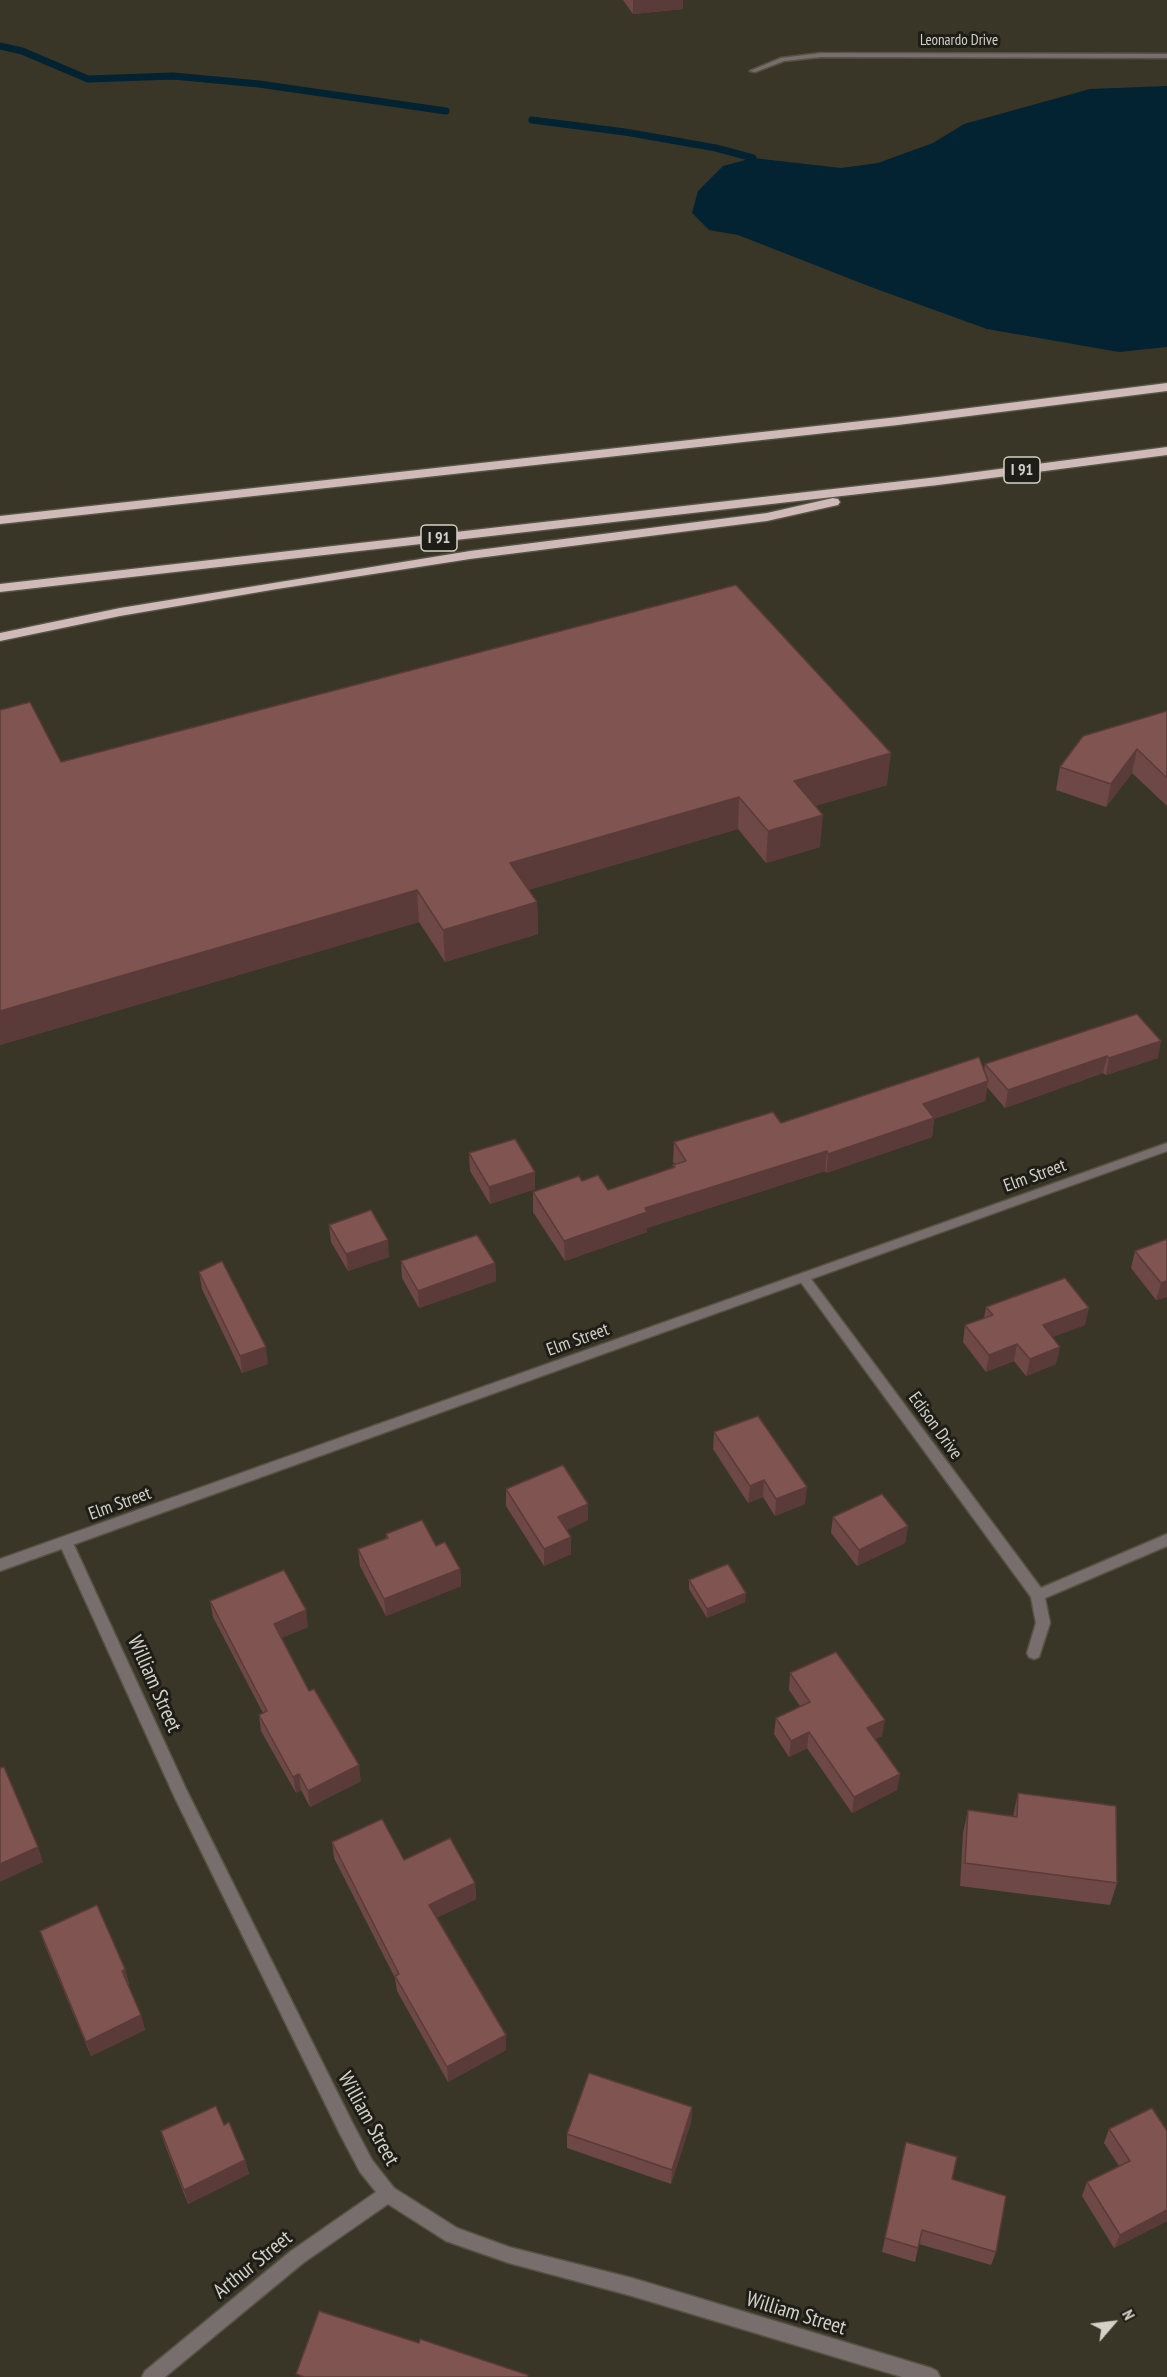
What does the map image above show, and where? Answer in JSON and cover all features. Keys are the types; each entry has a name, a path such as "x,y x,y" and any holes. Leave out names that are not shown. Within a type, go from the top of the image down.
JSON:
{"highway":[{"path":"0,519 898,421 1167,387"},
{"name":"I 91","path":"0,588 877,488 1167,451"},
{"path":"0,637 120,612 381,568 777,516 877,488"}],"street":[{"name":"Leonardo Drive","path":"753,71 783,59 821,55 1167,56"},
{"name":"Elm Street","path":"0,1565 1167,1148"},
{"name":"Edison Drive","path":"804,1278 1038,1595 1043,1623 1034,1653"},
{"path":"1038,1595 1167,1540"},
{"name":"William Street","path":"66,1543 180,1793 277,1985 345,2128 366,2166 388,2194 452,2235 490,2248 632,2287 931,2377"},
{"name":"Arthur Street","path":"151,2377 297,2257 388,2194"}],"water":[{"path":"1167,86 1167,347 1119,352 987,329 738,235 709,230 692,213 698,191 723,166 753,158 841,168 878,163 933,143 964,124 1090,89"}],"building":[{"path":"736,585 891,753 794,781 823,815 768,831 739,797 510,863 537,902 443,930 417,890 0,1011 0,710 30,702 61,762"},
{"path":"1167,711 1167,778 1137,749 1111,784 1060,767 1083,736"},
{"path":"1137,1014 1161,1041 1109,1058 1107,1056 1008,1090 985,1064"},
{"path":"979,1057 988,1081 923,1104 934,1118 828,1154 827,1151 645,1208 647,1212 564,1241 533,1192 579,1176 582,1181 598,1175 608,1190 686,1161 674,1142 773,1112 781,1123"},
{"path":"515,1139 535,1172 489,1187 469,1153"},
{"path":"371,1210 388,1240 346,1254 329,1225"},
{"path":"477,1235 495,1263 418,1291 401,1261"},
{"path":"1167,1239 1167,1281 1161,1283 1135,1251"},
{"path":"222,1261 266,1347 240,1356 199,1272"},
{"path":"1065,1278 1089,1308 1043,1325 1060,1347 1030,1359 1017,1344 989,1355 965,1325 993,1315 986,1307"},
{"path":"758,1416 807,1487 776,1499 764,1480 750,1486 714,1432"},
{"path":"563,1465 588,1504 558,1517 571,1537 544,1549 506,1489"},
{"path":"882,1494 908,1526 859,1550 833,1517"},
{"path":"422,1520 436,1546 445,1542 460,1569 384,1599 358,1549 388,1538 386,1534"},
{"path":"728,1564 746,1593 707,1609 689,1580"},
{"path":"284,1570 306,1610 274,1624 309,1691 314,1689 359,1765 308,1791 299,1774 293,1777 259,1715 267,1711 210,1601"},
{"path":"836,1652 885,1720 867,1728 900,1774 854,1797 809,1732 791,1741 776,1718 810,1702 790,1673"},
{"path":"4,1767 38,1847 0,1864 0,1768"},
{"path":"1018,1793 1116,1806 1117,1883 965,1863 968,1810 1017,1817"},
{"path":"382,1819 404,1860 450,1838 475,1883 429,1905 506,2035 447,2067 395,1976 399,1974 332,1842"},
{"path":"97,1905 125,1969 122,1971 141,2015 86,2042 40,1931"},
{"path":"589,2073 692,2107 672,2170 567,2134"},
{"path":"216,2106 224,2125 229,2122 245,2160 184,2190 161,2131"},
{"path":"1152,2108 1167,2131 1167,2210 1120,2235 1087,2182 1130,2161 1109,2129"},
{"path":"906,2142 957,2157 952,2179 1006,2196 996,2252 922,2230 918,2248 885,2238"},
{"path":"319,2311 419,2343 420,2339 528,2375 527,2377 304,2377 296,2374"}],"waterway":[{"path":"0,46 22,51 88,79 173,76 259,84 446,111"},
{"path":"532,120 625,132 716,148 753,158"}]}
